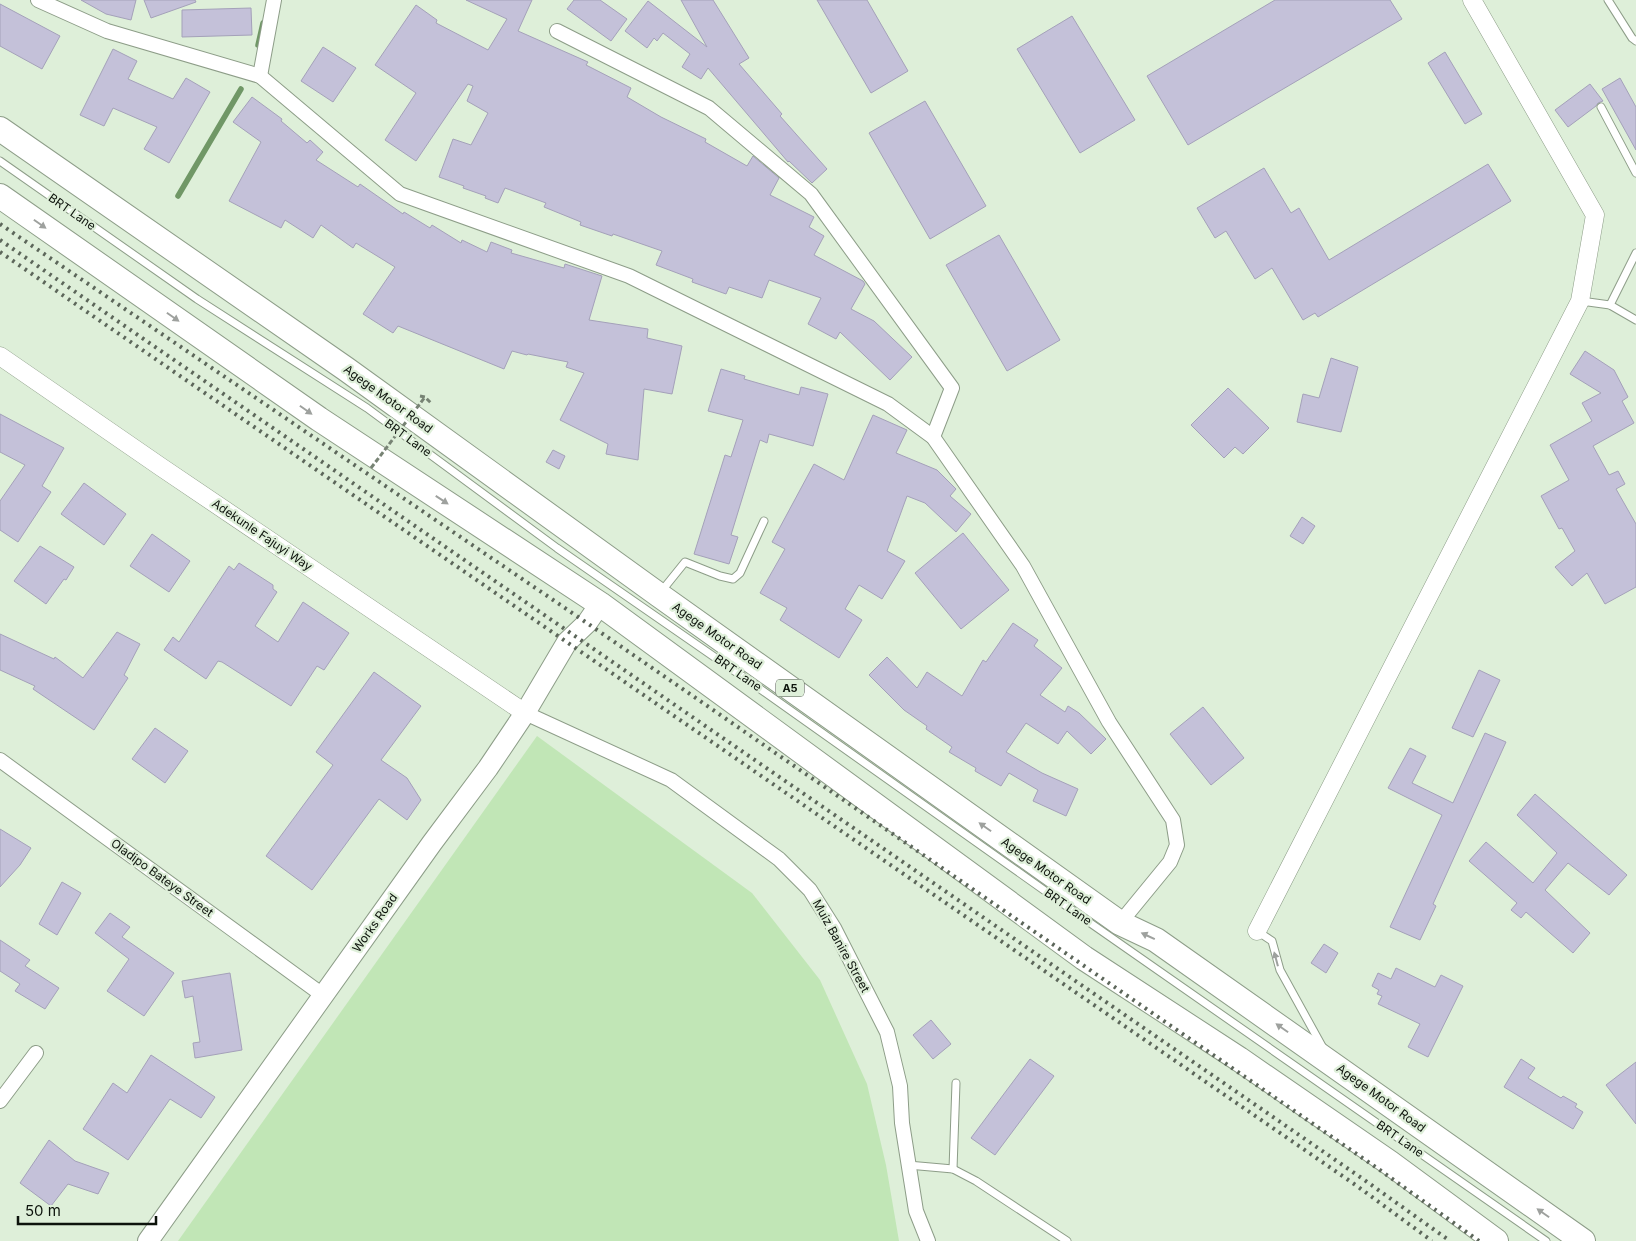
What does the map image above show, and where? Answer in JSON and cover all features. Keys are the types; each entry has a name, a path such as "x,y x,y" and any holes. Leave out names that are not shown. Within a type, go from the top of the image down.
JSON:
{"highway":[{"name":"Agege Motor Road","path":"0,129 346,369 659,595 1120,923 1156,940 1583,1241"},
{"path":"0,196 319,419 600,604 1084,958 1247,1064 1390,1163 1496,1241"}],"main road":[{"name":"Works Road","path":"148,1241 432,843 488,768 526,713 567,642 587,623 600,604"}],"street":[{"path":"38,0 107,31 260,76 400,194 629,276 888,404 933,437 1023,566 1109,722 1173,820 1177,845 1170,862 1120,923"},
{"path":"260,76 274,0"},
{"path":"1257,931 1580,301 1595,215 1472,0"},
{"path":"557,31 709,108 811,194 952,388 933,437"},
{"name":"Adekunle Fajuyi Way","path":"0,356 161,468 526,713"},
{"name":"Muiz Banire Street","path":"526,713 671,780 778,859 810,890 834,928 886,1032 900,1086 902,1123 916,1211 928,1241"},
{"name":"Oladipo Bateye Street","path":"0,760 324,996"},
{"path":"0,1101 36,1053"}],"lane":[{"path":"1608,0 1632,38 1636,41"},
{"path":"1601,107 1636,173"},
{"name":"BRT Lane","path":"0,161 197,299 367,408 557,548 741,675 1086,920 1546,1241"},
{"path":"1610,305 1636,253"},
{"path":"1580,301 1610,305 1636,320"},
{"path":"659,595 685,562 720,576 733,579 740,573 764,521"},
{"path":"1257,931 1272,941 1280,970 1332,1064"},
{"path":"953,1169 956,1083"},
{"path":"908,1164 953,1169 976,1181 1067,1241"}],"path":[{"path":"371,468 425,397"}],"green space":[{"path":"537,736 752,893 820,980 867,1084 886,1165 899,1241 178,1241"}],"building":[{"path":"81,0 136,0 131,20 106,14"},
{"path":"144,0 195,0 196,2 151,18"},
{"path":"466,0 532,0 518,31 588,62 586,65 631,88 627,97 661,117 706,139 705,142 747,166 753,156 779,178 770,195 814,217 809,227 824,236 814,255 863,281 865,284 851,309 874,321 912,357 890,380 840,332 836,339 808,324 821,298 769,280 762,298 729,287 726,294 692,282 693,279 656,265 662,251 580,225 581,222 544,207 546,203 505,188 498,203 485,198 486,196 463,188 464,186 439,177 453,139 471,145 488,113 467,101 473,86 468,84 416,161 385,140 416,93 375,65 416,5 437,20 436,23 488,50 507,19"},
{"path":"574,0 600,0 627,19 611,41 567,9"},
{"path":"681,0 713,0 749,58 739,64 782,114 780,116 827,169 812,183 788,162 708,68 701,79 682,67 690,54 663,33 657,41 654,38 647,48 625,31 648,1 707,47"},
{"path":"817,0 867,0 908,71 871,93"},
{"path":"1275,0 1390,0 1402,19 1188,145 1147,76"},
{"path":"0,4 60,36 42,69 0,46"},
{"path":"251,8 252,35 182,37 182,10"},
{"path":"1072,16 1135,120 1080,153 1017,49"},
{"path":"323,47 356,68 333,102 301,81"},
{"path":"113,49 137,61 128,79 173,99 186,78 210,92 169,163 144,149 157,127 113,108 104,126 80,115"},
{"path":"1445,52 1482,114 1465,124 1428,63"},
{"path":"1620,78 1636,107 1636,150 1602,89"},
{"path":"1590,84 1603,101 1568,127 1555,110"},
{"path":"252,97 282,119 281,121 307,143 310,140 323,152 316,160 358,187 360,184 403,214 404,212 430,228 432,225 461,243 462,240 487,252 491,242 512,250 511,253 564,268 565,264 602,276 589,320 648,329 647,338 682,346 672,394 644,389 638,460 606,454 608,444 560,420 584,373 566,367 568,362 512,351 504,369 398,326 393,333 363,314 395,267 356,243 353,248 321,225 313,238 285,220 281,228 229,201 261,142 233,122"},
{"path":"925,101 986,206 930,239 869,133"},
{"path":"1488,164 1511,201 1318,317 1315,313 1303,320 1272,268 1255,279 1226,231 1215,238 1197,208 1264,168 1291,213 1299,208 1329,260"},
{"path":"999,235 1060,340 1007,371 946,265"},
{"path":"1585,351 1614,370 1628,397 1622,401 1634,423 1593,446 1609,475 1618,471 1625,484 1616,489 1636,524 1636,587 1605,604 1587,573 1572,586 1555,567 1575,551 1562,528 1559,529 1541,496 1569,480 1550,445 1592,421 1582,403 1601,393 1570,374"},
{"path":"1331,358 1358,367 1341,432 1297,422 1303,394 1319,398"},
{"path":"721,369 745,376 744,379 799,395 801,387 828,394 813,446 769,434 767,443 760,440 731,535 738,537 729,564 694,554 725,455 731,457 743,420 708,411"},
{"path":"1228,388 1269,428 1243,454 1235,447 1224,458 1191,425"},
{"path":"0,414 64,448 42,486 51,492 18,542 0,530 0,501 25,465 0,452"},
{"path":"873,415 907,430 896,453 937,470 956,489 950,496 971,514 956,532 925,503 907,496 887,551 905,561 882,599 859,585 845,609 862,620 839,658 780,620 787,608 760,593 785,549 772,542 814,464 844,480"},
{"path":"553,450 565,456 559,469 546,462"},
{"path":"84,483 126,514 104,545 61,514"},
{"path":"1302,517 1315,526 1303,544 1290,536"},
{"path":"963,533 1009,590 961,629 915,573"},
{"path":"152,534 190,561 169,592 130,566"},
{"path":"40,546 74,567 46,604 14,581"},
{"path":"239,563 273,585 273,589 277,592 255,626 278,642 303,602 349,633 324,670 317,666 291,706 222,662 218,661 206,679 164,650 173,637 179,642 229,566 234,570"},
{"path":"1013,623 1038,640 1034,646 1062,668 1040,695 1065,712 1068,706 1079,713 1106,739 1091,754 1067,731 1058,744 1026,723 1006,752 1042,773 1078,789 1066,816 1033,801 1038,790 1009,773 1001,786 975,771 976,768 949,752 952,747 926,729 927,726 904,710 869,675 887,657 917,688 927,672 962,696 983,660 986,662"},
{"path":"117,632 140,644 124,675 128,678 94,730 33,689 35,686 0,670 0,634 54,659 55,657 83,678"},
{"path":"1479,670 1500,680 1473,737 1452,728"},
{"path":"374,672 421,706 381,760 407,778 421,800 407,820 379,799 312,890 266,856 333,765 316,752"},
{"path":"1203,707 1244,758 1211,785 1170,734"},
{"path":"155,728 188,751 165,783 132,759"},
{"path":"1485,733 1506,742 1433,904 1436,906 1420,940 1390,927 1442,815 1388,788 1410,748 1426,756 1412,783 1453,803"},
{"path":"1535,794 1627,875 1609,895 1568,863 1545,890 1590,933 1573,953 1526,912 1521,918 1511,910 1517,903 1469,861 1486,842 1533,883 1557,853 1517,815"},
{"path":"0,829 31,848 20,865 0,887"},
{"path":"62,882 81,893 57,935 39,924"},
{"path":"110,913 130,927 122,937 174,973 144,1016 107,991 129,959 95,933"},
{"path":"0,940 30,960 25,966 59,988 45,1009 15,991 20,984 0,971"},
{"path":"1324,944 1338,953 1326,973 1311,963"},
{"path":"1396,968 1435,987 1441,975 1463,986 1428,1057 1408,1047 1420,1024 1378,1004 1382,996 1377,994 1379,990 1372,986 1378,973 1391,979"},
{"path":"230,973 242,1050 195,1058 193,1043 200,1042 193,996 185,998 182,981"},
{"path":"931,1020 951,1044 933,1059 913,1035"},
{"path":"151,1055 215,1097 201,1118 170,1099 128,1160 83,1129 113,1083 127,1093"},
{"path":"1030,1059 1054,1076 995,1155 971,1138"},
{"path":"1521,1059 1535,1068 1528,1078 1561,1098 1563,1096 1577,1104 1575,1107 1583,1112 1573,1129 1504,1087"},
{"path":"1636,1062 1636,1124 1606,1085"},
{"path":"49,1140 75,1161 109,1173 98,1194 68,1184 51,1206 20,1183"}],"waterway":[{"path":"258,45 263,23"},
{"path":"178,196 241,89"}],"railway":[{"path":"0,224 587,623 1377,1168 1479,1241"},
{"path":"0,240 1363,1179 1450,1241"},
{"path":"0,252 1357,1186 1432,1241"}]}
